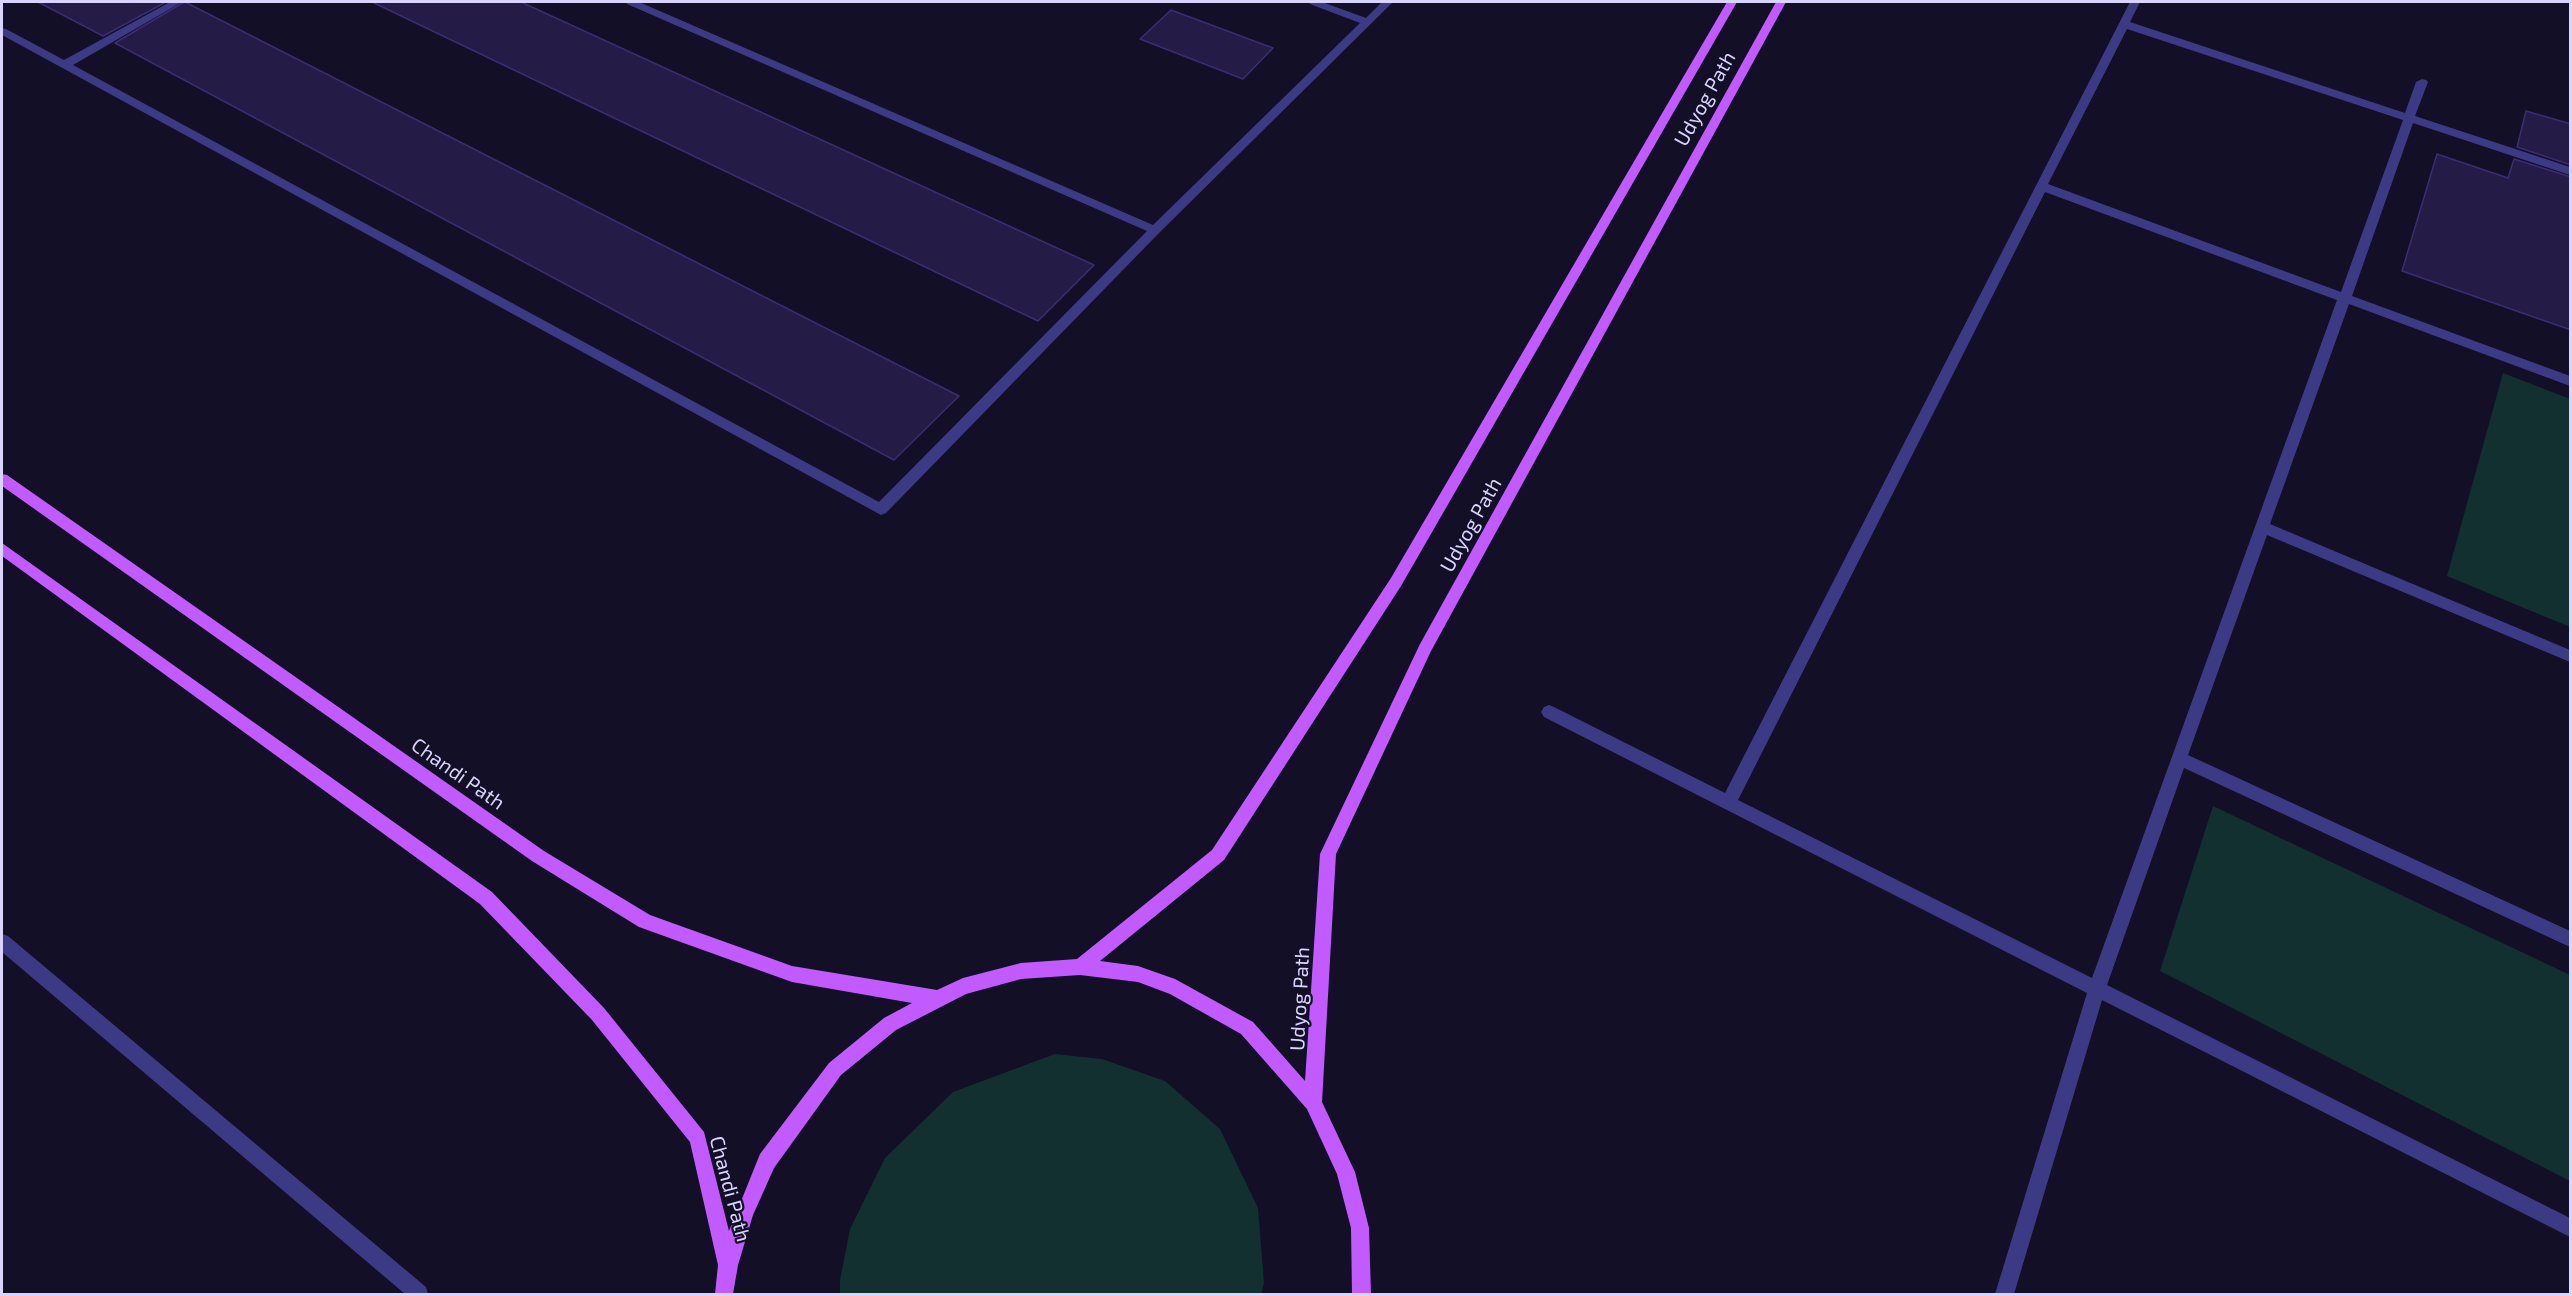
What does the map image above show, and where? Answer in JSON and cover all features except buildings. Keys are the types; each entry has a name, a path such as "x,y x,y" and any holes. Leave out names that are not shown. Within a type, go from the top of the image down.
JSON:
{"main road":[{"name":"Udyog Path","path":"1080,966 1218,855 1396,582 1732,2"},
{"name":"Udyog Path","path":"1313,1103 1328,854 1425,648 1781,2"},
{"name":"Chandi Path","path":"2,479 538,856 645,921 792,974 938,999"},
{"name":"Chandi Path","path":"2,549 486,898 598,1014 698,1138 728,1265"},
{"path":"723,1294 728,1265 744,1214 767,1161 835,1069 890,1024 963,986 1022,971 1080,966 1138,974 1175,987 1247,1028 1313,1103 1346,1172 1360,1228 1362,1294"}],"street":[{"path":"64,65 177,2"},
{"path":"631,2 1155,230"},
{"path":"1314,2 1368,22"},
{"path":"2,31 881,509 1155,230 1388,2"},
{"path":"1728,802 2135,2"},
{"path":"2124,24 2571,171"},
{"path":"2004,1294 2097,988 2422,82"},
{"path":"2041,186 2571,381"},
{"path":"2262,527 2571,656"},
{"path":"1549,711 2571,1228"},
{"path":"2179,758 2571,939"},
{"path":"2,942 419,1294"}],"green space":[{"path":"2503,373 2570,399 2570,627 2447,576"},
{"path":"2213,806 2570,975 2570,1181 2160,971"},
{"path":"1055,1054 1102,1059 1165,1081 1220,1129 1258,1208 1264,1283 1261,1294 840,1294 840,1280 850,1229 885,1158 953,1092"}]}
